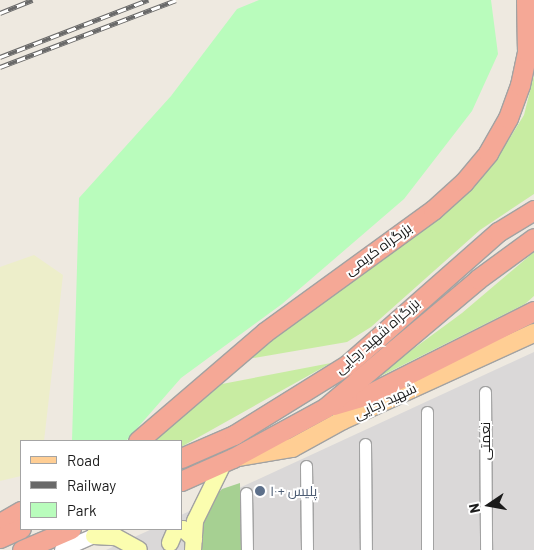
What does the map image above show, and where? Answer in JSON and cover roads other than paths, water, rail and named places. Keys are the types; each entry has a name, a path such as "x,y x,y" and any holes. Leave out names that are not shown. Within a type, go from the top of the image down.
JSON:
{"highway":[{"name":"بزرگراه کریمی","path":"139,440 265,332 433,210 464,182 488,153 508,118 520,85 527,51 526,0"},
{"name":"بزرگراه شهید رجایی","path":"182,458 234,435 347,366 498,232 534,210"},
{"name":"بزرگراه شهید رجایی","path":"182,481 229,460 325,408 478,279 534,238"},
{"path":"325,408 365,396 534,311"},
{"path":"0,523 20,512"},
{"path":"0,538 20,528"},
{"path":"22,550 69,530"}],"main road":[{"name":"شهید رجایی","path":"229,460 292,448 343,420 534,333"},
{"path":"193,545 195,521 202,502 229,460"},
{"path":"182,529 193,545"},
{"path":"170,541 175,531 179,530"},
{"path":"94,536 116,537 138,550"}],"street":[{"name":"نعمتی","path":"485,392 486,550"},
{"path":"427,412 427,550"},
{"path":"365,444 366,550"},
{"path":"306,466 307,550"},
{"path":"246,493 247,550"},
{"path":"62,550 109,530"}],"railway":[{"path":"0,13 33,0"},
{"path":"0,57 148,0"},
{"path":"0,67 176,0"}],"place":[{"name":"پلیس +۱۰","path":"260,491"}]}
